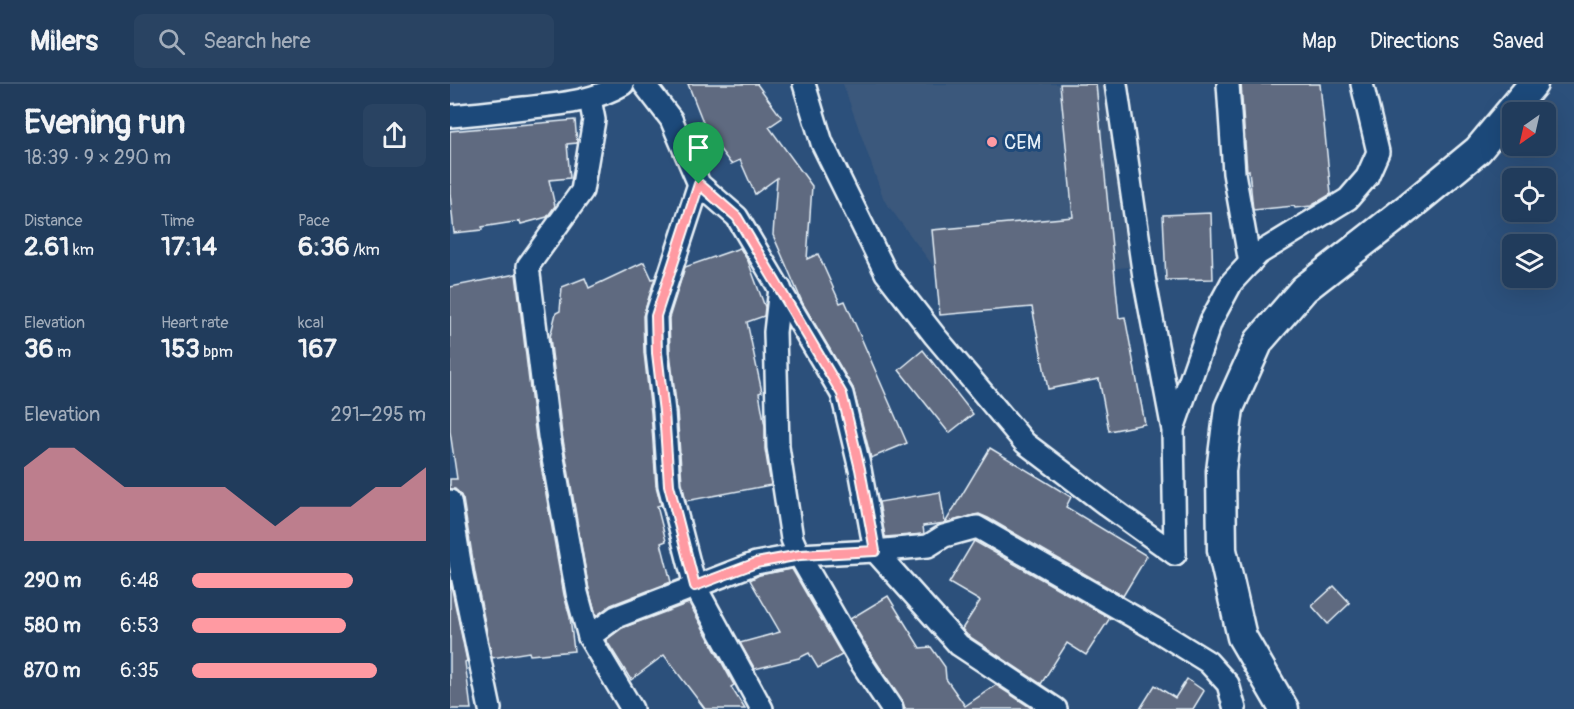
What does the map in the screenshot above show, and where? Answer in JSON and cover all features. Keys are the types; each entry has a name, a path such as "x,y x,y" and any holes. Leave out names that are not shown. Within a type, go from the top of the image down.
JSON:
{"main road":[{"path":"1284,709 1242,637 1222,550 1221,471 1229,408 1259,341 1304,289 1478,150 1533,84"}],"street":[{"path":"450,116 590,99 623,84"},
{"path":"644,84 671,119 699,184 737,217 842,394 860,469 875,551 959,645 1056,709"},
{"path":"805,84 822,142 886,273 934,336 1025,443 1175,554 1173,430 1144,277 1116,84"},
{"path":"1228,84 1234,173 1250,263"},
{"path":"1173,430 1211,321 1232,282 1258,254 1348,199 1367,177 1378,152 1362,84"},
{"path":"590,99 594,120 582,190 528,266 549,436 577,593 589,637 632,709"},
{"path":"699,184 656,316 657,353 669,485 695,586 762,709"},
{"path":"780,288 775,332 778,447 792,540 860,661 892,709"},
{"path":"450,501 456,577 490,709"},
{"path":"589,637 616,617 756,563 800,555 928,546 944,536 977,527 1208,662 1228,684 1235,709"}],"shaded area":[{"name":"CEM","path":"843,84 1113,84 1137,257 1128,267 948,286 884,200"}],"building":[{"path":"688,84 757,84 782,118 769,127 812,186 807,259 818,254 840,303 845,301 907,443 871,458 853,388 803,304 773,235 777,178 755,194 740,160 731,164 701,124 703,122"},
{"path":"1060,84 1096,84 1119,318 1125,317 1145,424 1109,431 1099,379 1048,389 1032,307 940,315 932,230 1073,217"},
{"path":"1241,84 1320,84 1331,194 1311,206 1253,210 1249,170 1247,171"},
{"path":"575,120 577,143 567,144 570,178 549,180 555,206 547,217 521,224 520,221 482,227 482,230 454,233 450,193 450,131"},
{"path":"1211,213 1213,279 1166,280 1163,215"},
{"path":"740,248 748,261 765,307 764,316 747,322 762,392 759,393 771,485 686,501 682,483 669,318 685,267"},
{"path":"644,262 652,279 655,278 643,316 644,353 656,486 661,505 657,506 666,541 661,543 671,582 611,605 596,616 589,590 562,434 550,337 556,313 560,311 562,287 585,278 589,288"},
{"path":"516,274 536,438 570,617 574,651 530,655 529,652 492,658 463,499 455,489 450,489 450,479 457,479 450,431 450,287"},
{"path":"923,350 973,414 949,433 899,370"},
{"path":"990,448 1071,497 1066,507 1147,556 1123,596 979,514 945,523"},
{"path":"940,492 945,523 923,526 924,534 885,537 879,502"},
{"path":"974,541 1110,618 1086,655 1067,643 1041,684 967,635 962,629 980,601 949,583"},
{"path":"792,569 842,655 818,668 809,653 799,658 755,669 740,643 780,632 750,580 759,575"},
{"path":"450,580 467,661 465,662 471,709 450,709"},
{"path":"1334,586 1350,603 1328,624 1312,606"},
{"path":"888,596 920,648 931,647 945,667 946,679 965,706 996,685 1033,709 905,709 903,702 850,619"},
{"path":"689,603 734,685 731,687 745,709 705,709 664,655 631,680 606,640 622,628"},
{"path":"1187,679 1204,691 1193,709 1140,709 1155,685 1175,698"}],"place":[{"name":"CEM","path":"992,142"}],"route":[{"path":"699,184 737,217 842,394 860,469 875,551 800,555 756,563 695,586 669,485 657,353 656,316 699,184"}]}
